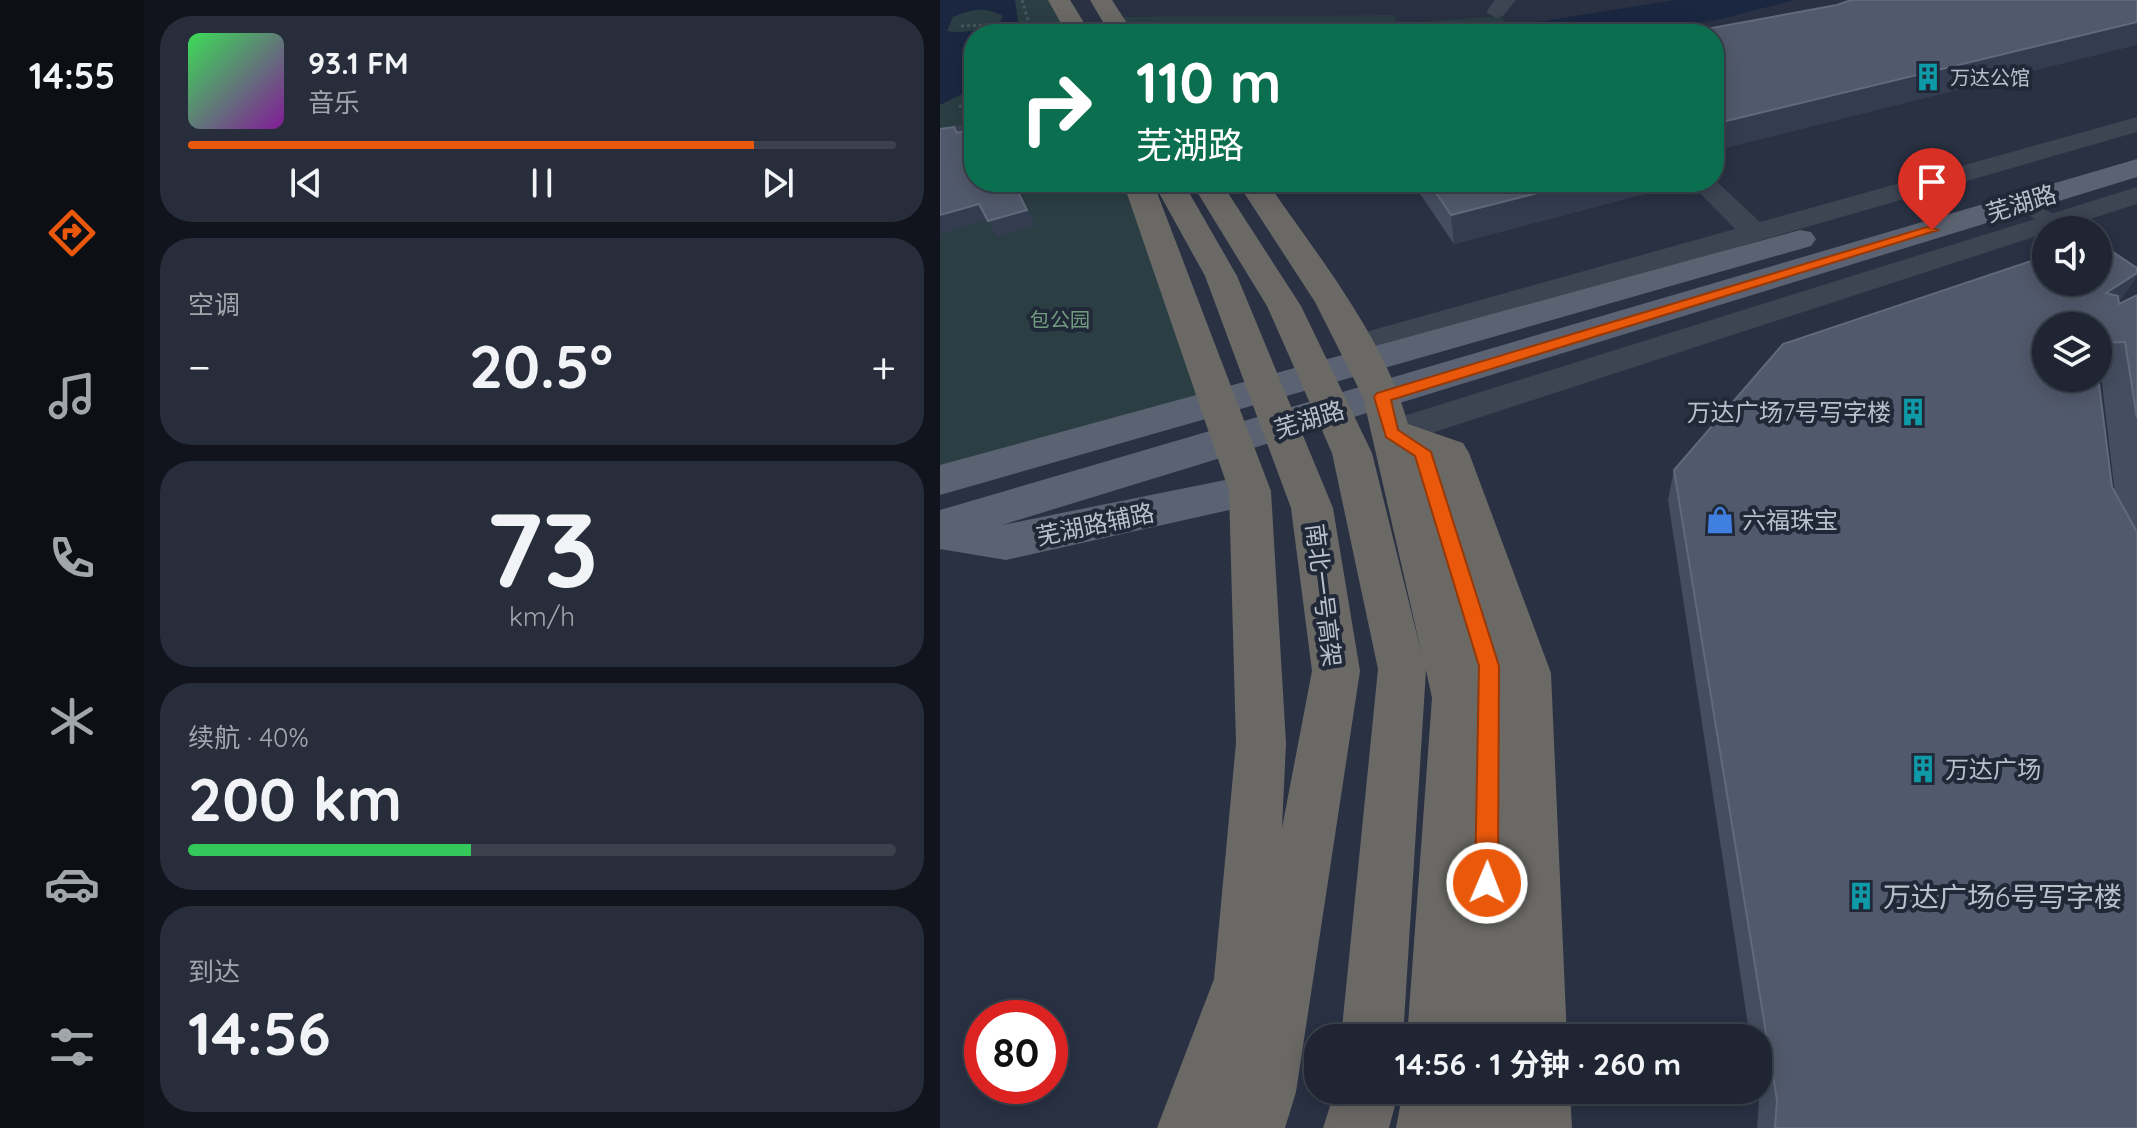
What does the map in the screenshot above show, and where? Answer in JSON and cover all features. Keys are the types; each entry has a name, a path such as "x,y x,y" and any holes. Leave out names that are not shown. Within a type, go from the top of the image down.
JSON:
{"highway":[{"path":"1059,0 1073,24"},
{"path":"1101,0 1116,24"},
{"path":"1142,192 1250,491 1261,743 1244,979 1190,1128"},
{"name":"南北一号高架","path":"1174,192 1221,276 1312,508 1336,671 1264,1092 1252,1128"},
{"path":"1212,192 1284,306 1352,453 1402,669 1373,1024"},
{"path":"1259,192 1332,302 1373,384 1422,452 1489,666 1485,1024"},
{"path":"1373,384 1457,698 1439,1024"},
{"path":"1373,384 1449,453 1527,673 1536,1024"},
{"path":"1356,1128 1363,1104"},
{"path":"1429,1128 1433,1104"},
{"path":"1483,1128 1484,1104"},
{"path":"1538,1104 1539,1128"}],"main road":[{"name":"芜湖路","path":"1373,384 2137,144"},
{"name":"芜湖路","path":"940,480 1226,421 1373,384 2137,168"},
{"name":"芜湖路","path":"940,530 1226,421"},
{"name":"芜湖路辅路","path":"940,530 1006,543 1250,491"}],"street":[{"path":"1373,384 1754,232 2137,124"},
{"path":"940,135 964,132"},
{"path":"1712,192 1754,232"},
{"path":"1373,384 2137,195"},
{"path":"2023,202 2044,216"}],"path":[{"path":"996,24 1027,23 1022,0"}],"green space":[{"name":"包公园","path":"940,0 1059,0 1073,24 964,24 964,192 1142,192 1218,400 940,480"},
{"path":"1395,15 1395,24 1116,24 1112,17"},
{"path":"1500,16 1508,24 1395,24"}],"water":[{"path":"940,0 1015,0 1018,22 1000,22 1003,16 978,10 953,17 947,31 964,32 964,93 940,105"},
{"path":"1675,0 1794,0 1692,24 1523,24"}],"building":[{"path":"1851,0 2137,0 2137,22 1724,122 1724,26"},
{"path":"954,127 957,133 964,131 964,192 1018,192 1027,210 988,221 979,204 940,215 940,129"},
{"path":"1436,192 1542,192 1451,215"},
{"name":"万达广场","path":"2112,251 2137,268 2137,273 2112,289"},
{"name":"万达广场","path":"2032,261 2032,296 2112,294 2118,296 2119,304 2137,295 2137,418 2125,342 2112,342 2112,312 2032,312 2032,392 2100,392 2112,487 2137,532 2137,1128 1775,1128 1777,1100 1772,1069 1772,1024 1765,1024 1674,470 1783,344"}],"place":[{"name":"万达公馆","path":"1928,77"},
{"name":"万达广场7号写字楼","path":"1913,412"},
{"name":"六福珠宝","path":"1720,520"},
{"name":"万达广场","path":"1923,769"},
{"name":"万达广场6号写字楼","path":"1861,896"}],"route":[{"path":"1487,883 1489,666 1422,452 1391,433 1382,397 1932,230"}]}
